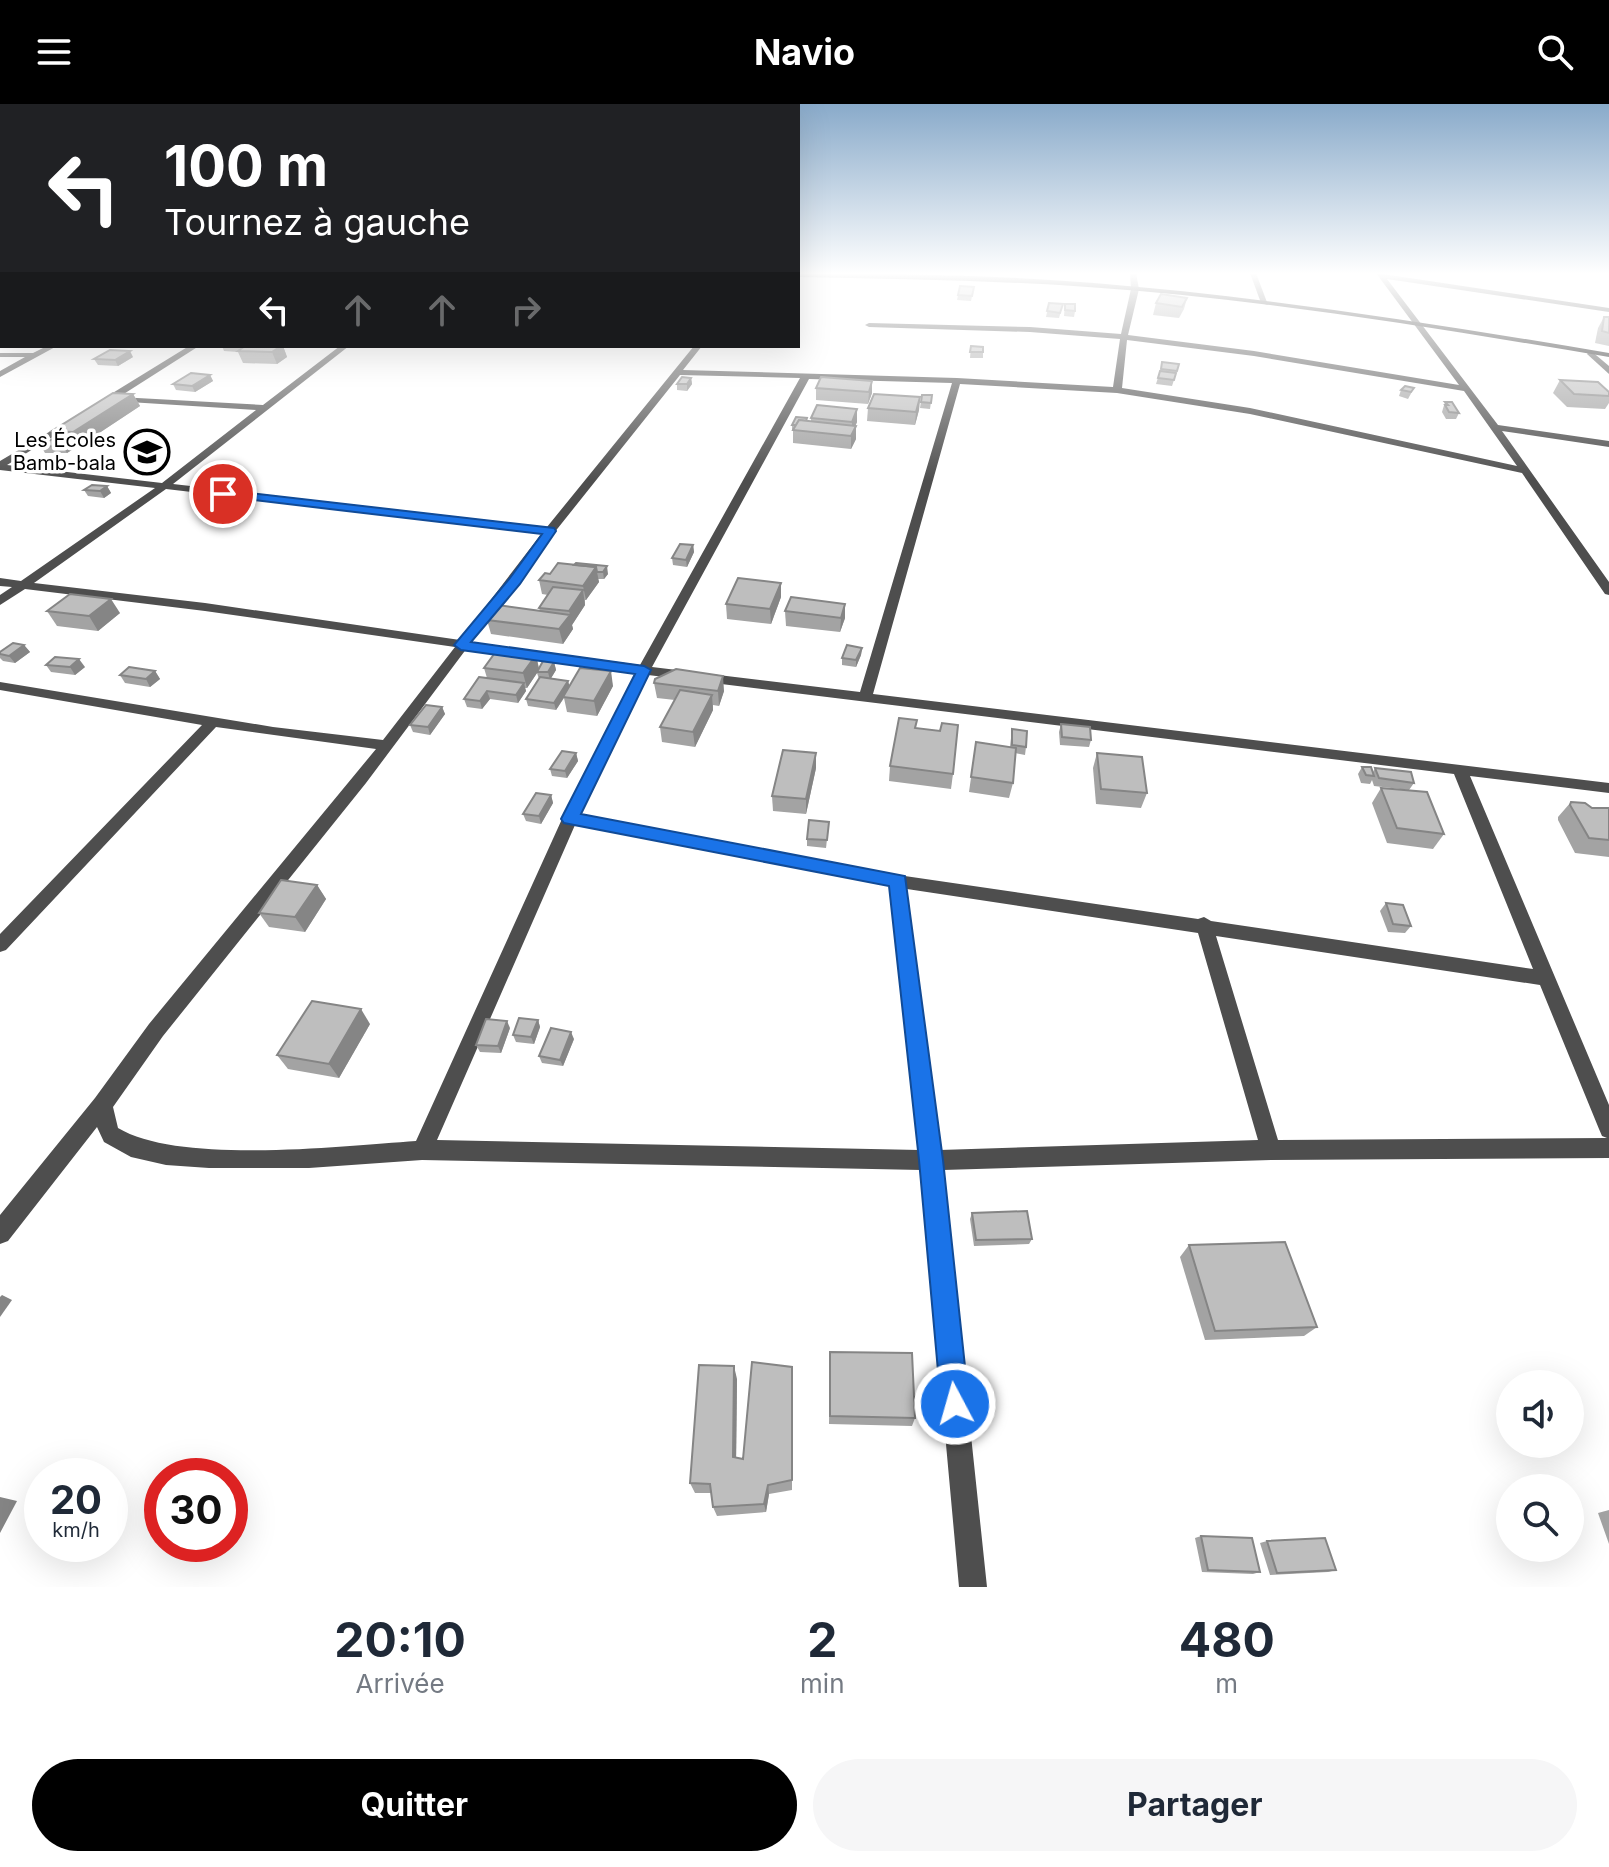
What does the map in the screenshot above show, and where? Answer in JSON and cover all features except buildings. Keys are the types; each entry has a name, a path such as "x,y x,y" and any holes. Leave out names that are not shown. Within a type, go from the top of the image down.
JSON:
{"street":[{"path":"1117,390 1123,342"},
{"path":"1169,342 1311,362 1465,389"},
{"path":"1431,342 1495,427 1609,591"},
{"path":"1528,342 1609,355"},
{"path":"0,374 49,348"},
{"path":"0,466 192,348"},
{"path":"0,601 163,487 342,348"},
{"path":"0,1233 102,1105 156,1030 387,745 461,645 515,581 550,531 697,348"},
{"path":"1590,352 1609,371"},
{"path":"0,355 34,355"},
{"path":"680,372 957,381 1117,390 1250,411 1526,471"},
{"path":"422,1150 570,819 644,670 806,376"},
{"path":"865,697 957,381"},
{"path":"111,399 262,408"},
{"path":"1495,427 1609,444"},
{"path":"0,466 550,531"},
{"path":"0,582 205,607 644,670 1609,788"},
{"path":"0,686 273,732 387,745"},
{"path":"0,945 214,721"},
{"path":"1460,770 1609,1129"},
{"path":"570,819 898,881 1204,924 1546,978"},
{"path":"898,881 931,1160 973,1587"},
{"path":"1204,924 1271,1150"},
{"path":"102,1105 111,1134 129,1146 156,1153 302,1158 422,1150 931,1160 1271,1150 1609,1148"}],"place":[{"name":"Les Écoles Bamb-bala","path":"147,452"}],"route":[{"path":"223,494 550,531 515,581 461,645 644,670 570,819 898,881 931,1160 955,1404"}]}
